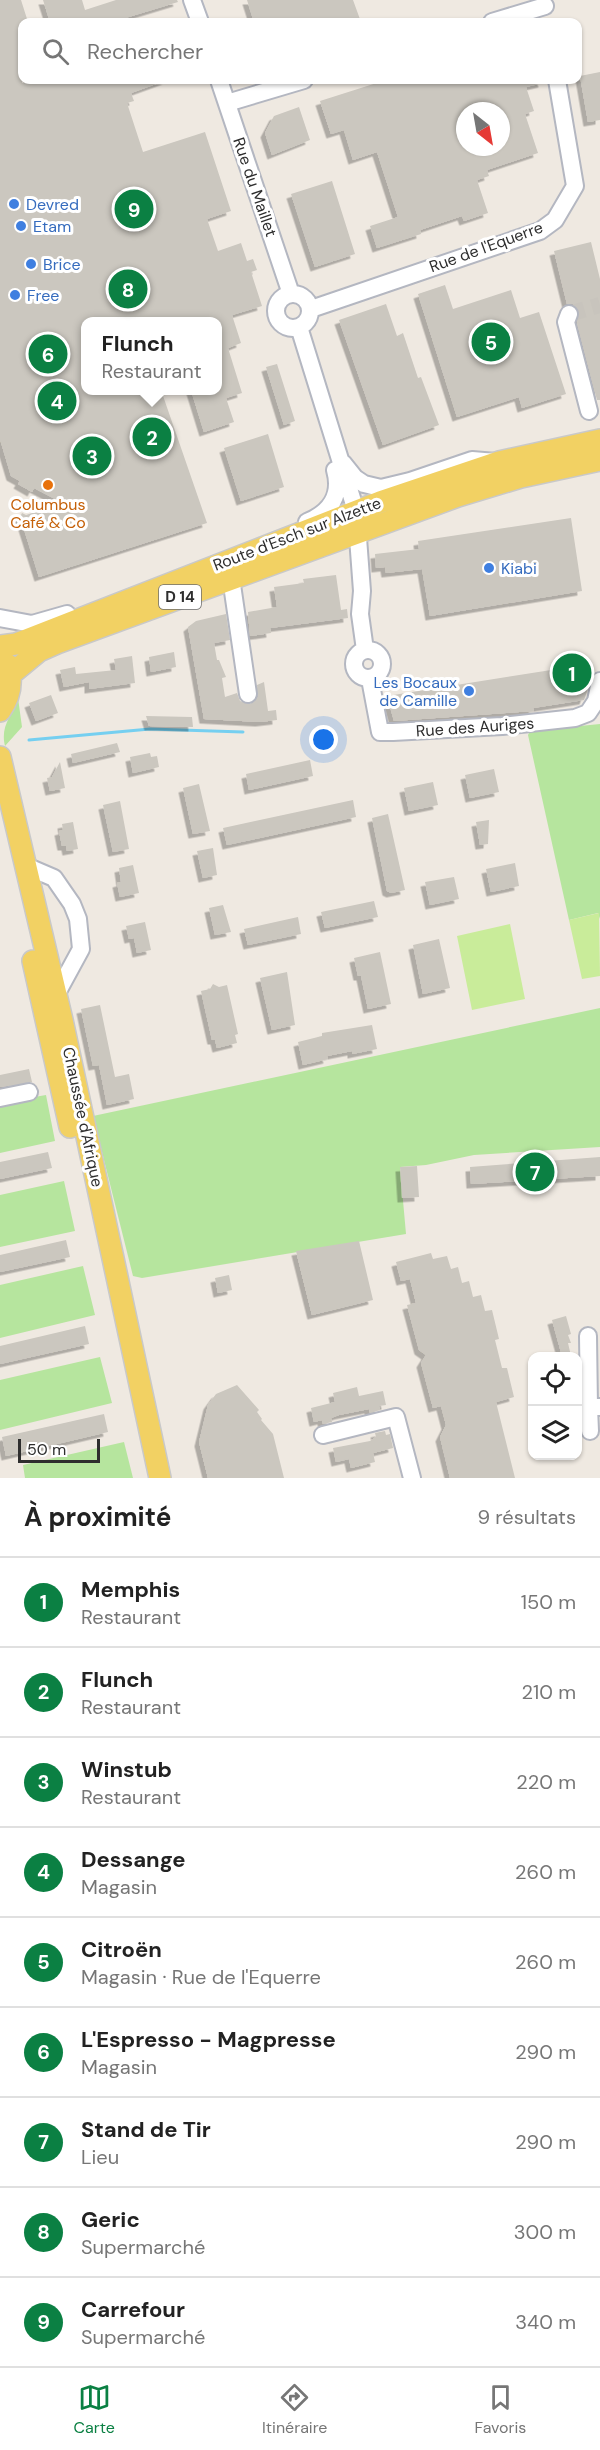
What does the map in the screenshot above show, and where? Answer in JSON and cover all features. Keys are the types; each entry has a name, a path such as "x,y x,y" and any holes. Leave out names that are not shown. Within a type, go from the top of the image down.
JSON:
{"main road":[{"name":"Route d'Esch sur Alzette","path":"0,646 16,644 241,556 356,522 499,462 600,440"},
{"name":"D 14","path":"10,675 27,659 57,643 231,579 356,522 521,477 600,460"},
{"path":"0,652 10,675 8,695 0,711"},
{"name":"Chaussée d'Afrique","path":"0,757 57,995 160,1478"},
{"name":"Chaussée d'Afrique","path":"0,820 148,1478"}],"street":[{"path":"192,0 199,18"},
{"path":"510,18 546,10"},
{"name":"Rue du Maillet","path":"220,84 291,294"},
{"path":"227,103 291,84"},
{"name":"Rue de l'Equerre","path":"311,309 540,231 555,220 575,186 558,84"},
{"path":"291,294 302,295 311,309 308,320 299,327 285,326 277,315 279,302 291,294"},
{"path":"569,314 566,322 589,411"},
{"path":"299,327 356,522"},
{"path":"241,556 285,530 322,515 333,503 338,482 330,451 329,424"},
{"path":"339,458 364,484 381,488 410,481 472,459 499,462"},
{"name":"Rue des Auriges","path":"356,522 362,591 360,614 365,650 377,653 382,661 378,675 370,679 380,732 502,726 575,718 588,713 596,701 600,681"},
{"path":"231,579 248,694"},
{"path":"0,618 32,624 75,611 100,610"},
{"path":"26,866 54,878 72,904 78,919 81,949 57,995"},
{"path":"0,1098 29,1092"},
{"path":"588,1336 595,1407 590,1431"},
{"path":"323,1435 396,1417 412,1478"}],"green space":[{"path":"18,698 22,727 5,746 5,727"},
{"path":"600,724 600,919 598,913 569,920 528,735 530,731"},
{"path":"599,913 600,976 582,979 569,920"},
{"path":"510,924 525,999 472,1010 457,936"},
{"path":"600,1008 600,1147 474,1155 426,1165 400,1167 406,1234 142,1278 133,1276 93,1116"},
{"path":"46,1095 55,1141 0,1153 0,1103"},
{"path":"64,1181 75,1231 0,1247 0,1195"},
{"path":"83,1266 95,1315 0,1338 0,1285"},
{"path":"100,1357 112,1403 0,1430 0,1380"},
{"path":"124,1442 133,1478 25,1478 23,1465"}],"building":[{"path":"0,0 21,0 27,18 18,18 18,84 156,84 131,93 134,101 127,103 143,152 205,132 231,211 207,219 218,251 241,243 247,261 253,259 257,270 251,272 262,306 232,315 241,343 228,348 242,393 226,398 234,422 204,432 193,395 222,395 222,317 81,317 81,395 163,395 207,523 39,577 22,523 18,521 22,513 26,515 63,503 34,488 32,492 18,484 20,481 11,476 0,439"},
{"path":"43,0 82,0 85,10 116,0 177,0 178,2 125,18 49,18"},
{"path":"247,0 353,0 360,18 253,18"},
{"path":"600,72 600,120 588,122 582,76"},
{"path":"373,84 539,84 526,87 534,111 525,114 538,153 487,170 489,176 477,180 488,213 464,221 462,216 420,230 421,234 377,248 370,226 398,217 377,152 353,160 344,130 331,134 320,101"},
{"path":"299,107 310,140 272,155 265,133 274,116"},
{"path":"332,181 355,254 315,267 291,194"},
{"path":"591,242 600,279 600,400 597,400 577,323 579,312 573,304 567,304 554,251"},
{"path":"445,285 453,309 511,290 520,318 539,312 566,394 522,408 519,397 457,417 418,294"},
{"path":"386,304 397,336 403,333 418,378 421,377 439,425 383,445 339,320"},
{"path":"277,364 295,421 284,425 266,367"},
{"path":"268,434 284,487 241,501 224,448"},
{"name":"Kiabi","path":"571,518 582,591 430,616 422,569 386,573 385,567 376,568 375,554 419,549 418,541"},
{"path":"336,575 341,610 347,609 348,618 270,628 271,633 250,636 248,612 277,607 274,587 304,583 303,579"},
{"path":"226,614 230,640 214,643 217,660 226,677 222,678 225,697 237,693 240,701 250,704 258,697 257,685 264,682 268,711 276,710 277,720 260,722 204,719 188,627 196,621"},
{"path":"174,652 176,667 151,672 149,657"},
{"path":"132,656 135,683 89,689 89,682 64,687 60,670 75,667 76,674 116,670 114,659"},
{"path":"583,665 588,689 584,700 533,708 534,711 394,721 387,696"},
{"path":"51,695 58,713 36,721 29,703"},
{"path":"146,716 192,717 193,727 149,726"},
{"path":"117,743 120,752 73,763 71,754"},
{"path":"150,753 151,757 157,756 159,767 133,773 130,757"},
{"path":"310,760 313,776 249,790 246,774"},
{"path":"60,762 65,788 50,791 47,778 52,777"},
{"path":"494,769 499,792 470,798 465,775"},
{"path":"433,782 438,805 409,811 404,788"},
{"path":"199,784 210,831 193,834 183,788"},
{"path":"353,800 356,817 227,845 223,828"},
{"path":"120,801 129,849 113,852 103,805"},
{"path":"388,814 405,890 391,893 387,891 372,818"},
{"path":"489,820 488,844 480,845 476,822"},
{"path":"73,822 78,849 67,851 66,846 62,846 59,831 63,830 62,824"},
{"path":"213,848 217,875 203,878 197,851"},
{"path":"515,863 519,886 491,892 486,869"},
{"path":"133,865 139,893 120,897 117,883 121,882 119,868"},
{"path":"454,877 459,899 430,905 425,882"},
{"path":"374,901 378,917 325,928 321,912"},
{"path":"223,905 231,932 215,935 209,908"},
{"path":"298,917 301,934 248,945 244,929"},
{"path":"145,922 151,950 137,953 134,938 129,939 126,926"},
{"path":"439,939 450,988 423,994 413,945"},
{"path":"380,952 391,1004 368,1009 361,976 358,976 354,958"},
{"path":"287,972 295,1025 272,1030 260,978"},
{"path":"213,984 219,987 227,985 238,1034 235,1035 237,1043 217,1048 215,1040 212,1040 201,991 210,989"},
{"path":"100,1005 115,1077 129,1074 134,1099 107,1105 99,1065 93,1066 81,1009"},
{"path":"372,1025 377,1049 327,1056 328,1059 303,1065 298,1042 322,1036 322,1033"},
{"path":"29,1069 32,1082 0,1087 0,1075"},
{"path":"48,1152 52,1168 0,1179 0,1162"},
{"path":"600,1157 600,1176 471,1184 470,1167"},
{"path":"417,1166 419,1197 402,1198 400,1167"},
{"path":"66,1240 70,1257 0,1272 0,1255"},
{"path":"359,1241 373,1300 312,1315 296,1251"},
{"path":"431,1253 433,1259 447,1256 451,1269 458,1267 462,1283 469,1281 473,1297 481,1295 485,1311 492,1310 499,1339 495,1340 502,1368 507,1368 514,1397 496,1402 515,1478 450,1478 440,1437 446,1425 441,1406 433,1408 421,1363 426,1355 419,1350 407,1305 416,1303 410,1279 401,1281 396,1262"},
{"path":"229,1275 232,1290 218,1293 215,1278"},
{"path":"566,1316 571,1334 568,1335 571,1343 568,1343 570,1352 561,1352 552,1320"},
{"path":"85,1326 89,1344 0,1364 0,1346"},
{"path":"237,1385 259,1410 257,1412 261,1420 273,1434 284,1478 208,1478 199,1442 208,1405 216,1394"},
{"path":"357,1387 359,1396 383,1391 386,1405 379,1406 380,1410 370,1413 369,1409 339,1415 331,1418 332,1422 323,1424 322,1420 314,1422 311,1408 335,1402 333,1393"},
{"path":"104,1414 108,1432 6,1456 2,1437"},
{"path":"385,1431 386,1435 390,1434 393,1448 373,1453 375,1462 351,1468 349,1459 336,1462 333,1448 370,1441 376,1437 375,1433"}],"waterway":[{"path":"29,740 150,729 243,732"}],"tunnel":[{"path":"569,314 600,305"}],"place":[{"name":"Devred","path":"14,204"},
{"name":"Carrefour","path":"134,209"},
{"name":"Etam","path":"21,226"},
{"name":"Brice","path":"31,264"},
{"name":"Geric","path":"128,289"},
{"name":"Free","path":"15,295"},
{"name":"Citroën","path":"491,342"},
{"name":"L'Espresso - Magpresse","path":"48,354"},
{"name":"Dessange","path":"57,401"},
{"name":"Flunch","path":"152,437"},
{"name":"Winstub","path":"92,456"},
{"name":"Columbus Café & Co","path":"48,485"},
{"name":"Kiabi","path":"489,568"},
{"name":"Memphis","path":"572,673"},
{"name":"Les Bocaux de Camille","path":"469,691"},
{"name":"Stand de Tir","path":"535,1172"}]}
